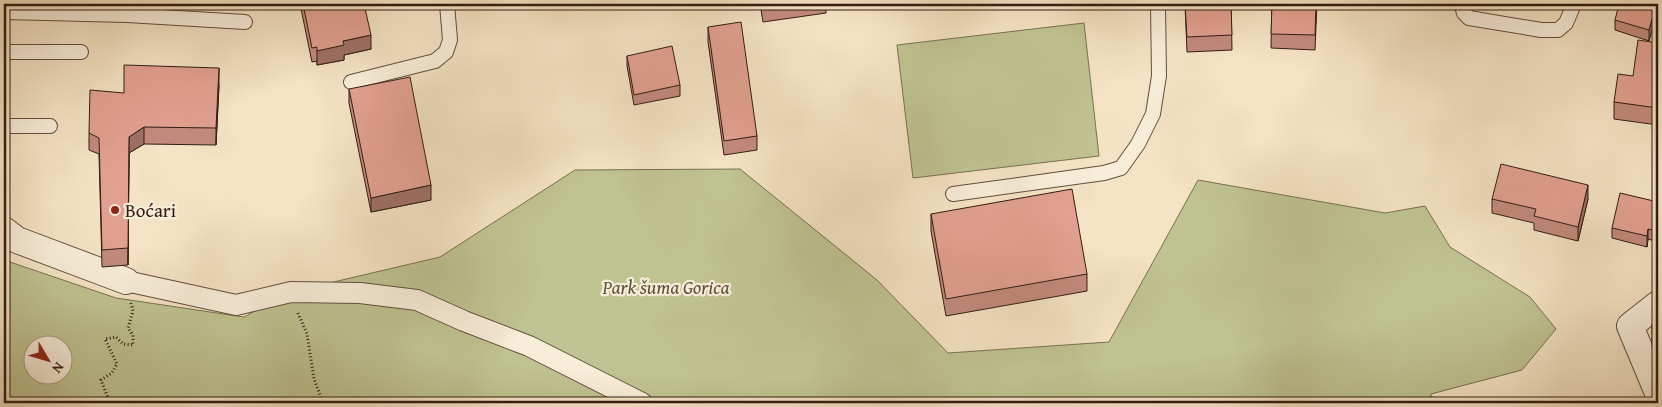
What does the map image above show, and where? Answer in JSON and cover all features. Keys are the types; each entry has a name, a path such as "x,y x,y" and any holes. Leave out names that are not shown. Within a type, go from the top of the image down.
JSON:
{"street":[{"path":"4,230 17,240 126,281 236,305 291,292 360,293 417,300 528,346 642,403"},
{"path":"1658,304 1630,326 1658,393"}],"lane":[{"path":"351,82 435,61 446,52 450,40 447,4"},
{"path":"953,194 1104,173 1120,168 1138,144 1153,114 1160,76 1158,4"},
{"path":"1463,4 1464,14 1469,18 1541,30 1558,30 1566,24 1574,4"},
{"path":"4,12 135,10 244,22"},
{"path":"4,52 81,52"},
{"path":"4,126 50,126"}],"path":[{"path":"110,403 101,380 112,373 117,364 105,339 116,337 123,344 133,345 133,334 128,328 133,311 126,281"},
{"path":"291,292 307,334 314,378 323,403"}],"green space":[{"path":"1084,23 1099,156 913,178 897,45"},
{"name":"Park šuma Gorica","path":"740,169 877,280 948,353 1109,342 1198,180 1385,213 1425,206 1450,247 1530,297 1556,329 1522,370 1431,394 1432,403 4,403 4,260 116,298 244,317 291,292 440,257 575,170"}],"building":[{"path":"303,4 364,4 371,35 343,41 344,45 317,51 317,47 312,48"},
{"path":"1185,4 1231,4 1232,35 1187,37"},
{"path":"1272,4 1316,4 1315,35 1271,34"},
{"path":"1619,4 1656,4 1649,30 1615,20"},
{"path":"741,22 757,136 724,141 708,27"},
{"path":"1638,40 1658,43 1658,108 1614,102 1618,74 1633,76"},
{"path":"672,46 680,85 634,95 627,56"},
{"name":"Boćari","path":"124,65 219,68 216,128 144,127 129,137 128,248 102,250 99,138 89,133 90,90 124,93"},
{"path":"410,77 431,185 371,198 349,89"},
{"path":"1501,164 1588,185 1578,227 1534,216 1536,209 1492,199"},
{"path":"1072,189 1087,274 946,299 931,214"},
{"path":"1620,193 1658,202 1658,231 1648,229 1647,236 1612,228"},
{"path":"1658,321 1658,351 1652,337 1657,334 1652,324"}],"place":[{"name":"Boćari","path":"115,210"}]}
